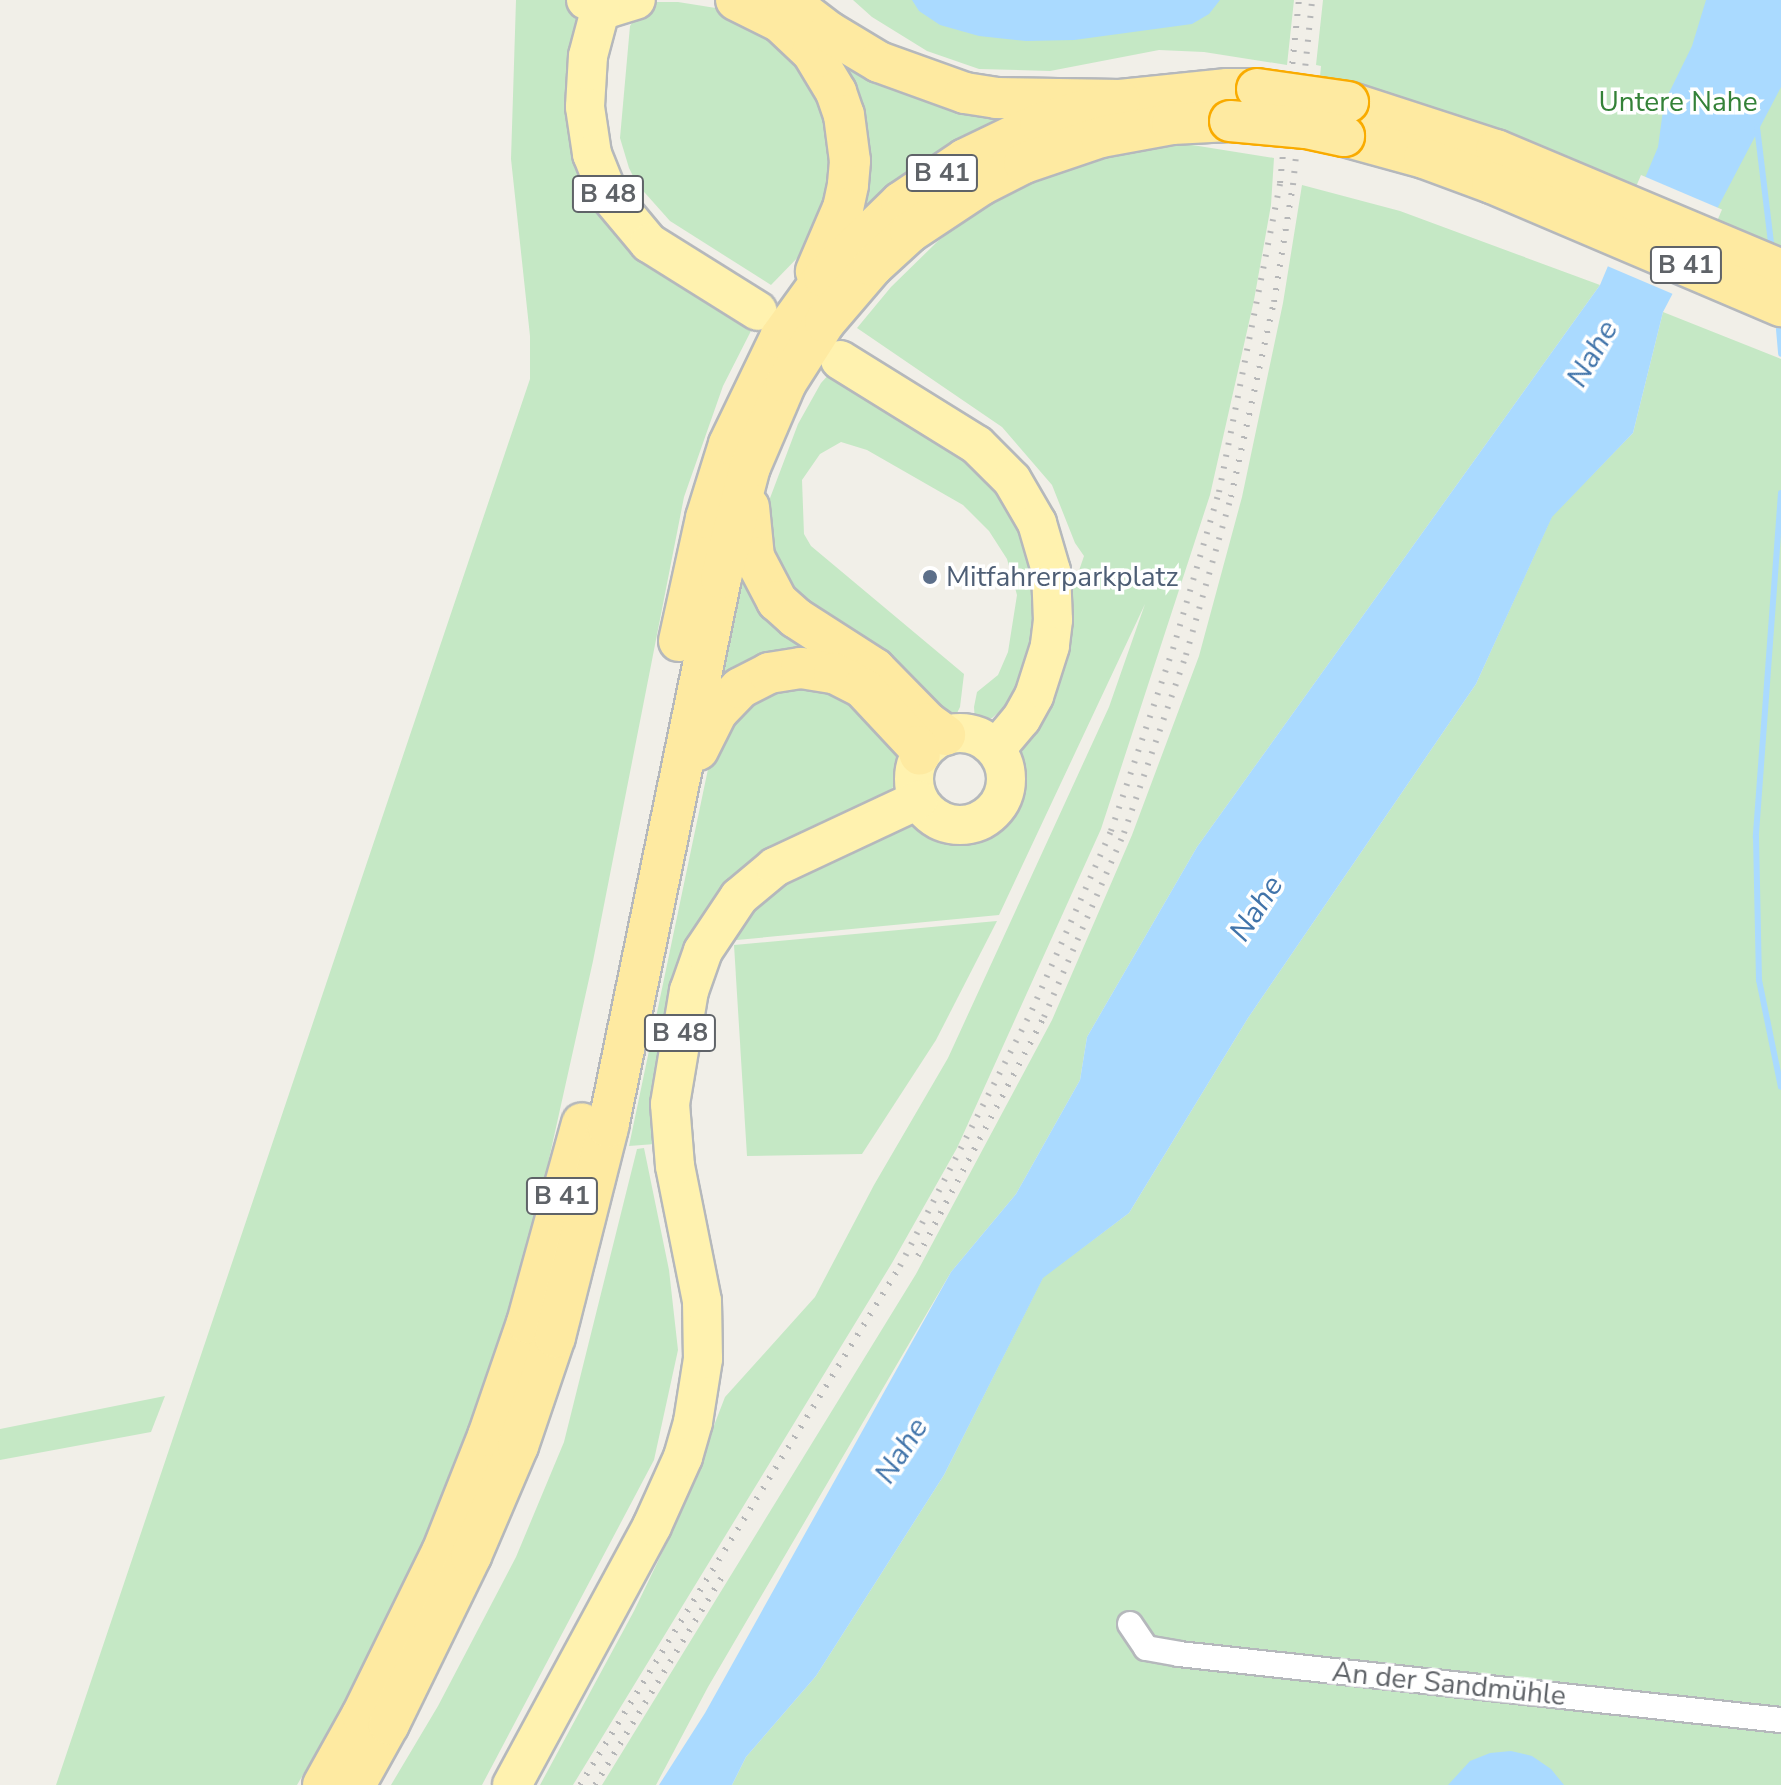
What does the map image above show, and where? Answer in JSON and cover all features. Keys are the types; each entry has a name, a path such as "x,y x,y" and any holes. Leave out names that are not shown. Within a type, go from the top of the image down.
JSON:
{"highway":[{"path":"736,0 780,22 812,52 826,71 844,115 850,161 843,208 802,304"},
{"path":"787,0 853,48 935,85 996,98 1120,100"},
{"name":"B 41","path":"323,1785 362,1715 442,1552 488,1436 527,1323 592,1084 706,518 743,408 802,304 848,250 929,181 965,159 1040,123 1120,100 1227,89 1257,89 1346,119 1424,158 1597,209 1781,270"},
{"name":"B 41","path":"355,1785 389,1724 471,1556 518,1446 555,1337 608,1127 714,607 750,467 786,383 825,322 873,266 943,209 1009,170 1070,146 1127,130 1230,121 1346,119"},
{"name":"B 41","path":"1597,209 1781,306"},
{"path":"675,801 717,712 754,679 785,669 818,669 863,688 917,746 932,745 928,723 875,669 796,618 772,594 759,572 750,540 750,467"}],"main road":[{"name":"B 48","path":"607,2 588,56 585,107 592,154 608,194 649,243 684,269 758,311"},
{"path":"840,360 935,416 977,445 1012,480 1037,523 1051,571 1053,608 1050,646 1034,696 1021,719 996,749"},
{"path":"971,734 996,749 1006,773 1005,786 995,809 985,817 973,823 948,823 926,810 918,800 913,777 932,745 971,734"},
{"name":"B 48","path":"512,1785 652,1526 683,1457 693,1422 703,1359 702,1301 675,1166 670,1104 676,1054 699,961 725,914 756,881 794,857 918,800"}],"street":[{"name":"An der Sandmühle","path":"1130,1624 1146,1648 1179,1654 1781,1720"}],"green space":[{"path":"516,0 569,0 579,20 573,59 645,262 753,327 723,386 684,497 593,961 533,1231 506,1328 458,1462 408,1578 352,1691 297,1785 56,1785 530,379 530,336 511,159"},
{"path":"853,0 1294,0 1287,65 1204,52 1159,50 1050,71 979,69 927,51 872,17"},
{"name":"Untere Nahe","path":"1323,0 1781,0 1781,258 1319,88 1321,66 1316,65"},
{"path":"654,2 678,2 722,9 780,42 829,110 832,182 805,250 771,285 670,221 637,184 629,168 620,138 630,26 637,15"},
{"path":"828,43 1020,112 945,149 848,227"},
{"path":"1186,144 1274,158 1271,205 1254,300 1210,495 1101,829 957,1148 892,1263 573,1785 540,1785 634,1611 676,1524 725,1397 815,1297 874,1185 948,1058 1109,707 1145,604 999,915 726,941 732,930 781,883 890,832 917,825 953,836 968,836 1002,818 1015,791 1018,759 1052,695 1071,594 1084,556 1075,543 1052,485 1002,427 857,328 891,287 938,241 985,204 1042,176 1099,159"},
{"path":"1302,185 1400,211 1600,285 1197,847 1087,1037 1080,1080 1016,1194 951,1272 708,1687 656,1785 602,1785 916,1274 1052,1020 1132,835 1199,656 1242,497 1283,303"},
{"path":"1663,312 1781,359 1781,1785 732,1785 746,1757 816,1676 944,1475 1043,1277 1129,1213 1248,1018 1476,684 1552,516 1633,433"},
{"path":"832,371 947,441 985,475 1010,510 1029,549 1038,593 1034,636 1024,672 1007,705 992,718 975,722 977,692 998,675 1008,652 1017,595 1007,559 989,531 963,505 867,450 841,442 820,454 802,480 804,534 811,546 964,674 960,707 954,719 783,593 764,514 798,424 821,383"},
{"path":"742,564 832,654 715,695"},
{"path":"796,681 845,692 902,755 901,775 891,790 776,846 734,875 710,904 685,948 655,1144 629,1146 712,750 745,700"},
{"path":"997,921 936,1040 862,1154 747,1156 734,945"},
{"path":"644,1148 669,1270 678,1350 654,1460 482,1785 391,1785 438,1706 516,1557 564,1442 637,1149"},
{"path":"165,1396 151,1432 0,1460 0,1429"}],"water":[{"path":"912,0 1220,0 1209,14 1192,24 1074,40 1026,41 979,36 940,25 919,11"},
{"name":"Nahe","path":"1706,0 1781,0 1781,87 1663,312 1633,433 1552,517 1476,684 1248,1018 1129,1213 1043,1278 944,1475 816,1676 746,1757 732,1785 659,1785 705,1713 951,1272 1016,1194 1080,1080 1087,1037 1197,847 1600,285 1658,147 1664,103 1692,46"},
{"path":"1511,1751 1532,1756 1551,1769 1564,1785 1448,1785 1470,1761 1490,1753"}],"pier":[{"path":"1641,175 1722,209 1684,299 1603,264"}],"waterway":[{"path":"1757,127 1772,251"},
{"path":"1778,318 1781,354"},
{"path":"1781,493 1756,837 1759,980 1781,1087"}],"railway":[{"path":"580,1785 900,1266 1032,1010 1111,831 1173,649 1219,492 1280,183 1299,0"},
{"path":"918,1256 1044,1017 1124,833 1186,655 1231,497 1274,302 1293,185 1312,0"},
{"path":"595,1785 722,1577"}],"place":[{"name":"Mitfahrerparkplatz","path":"930,577"}]}
